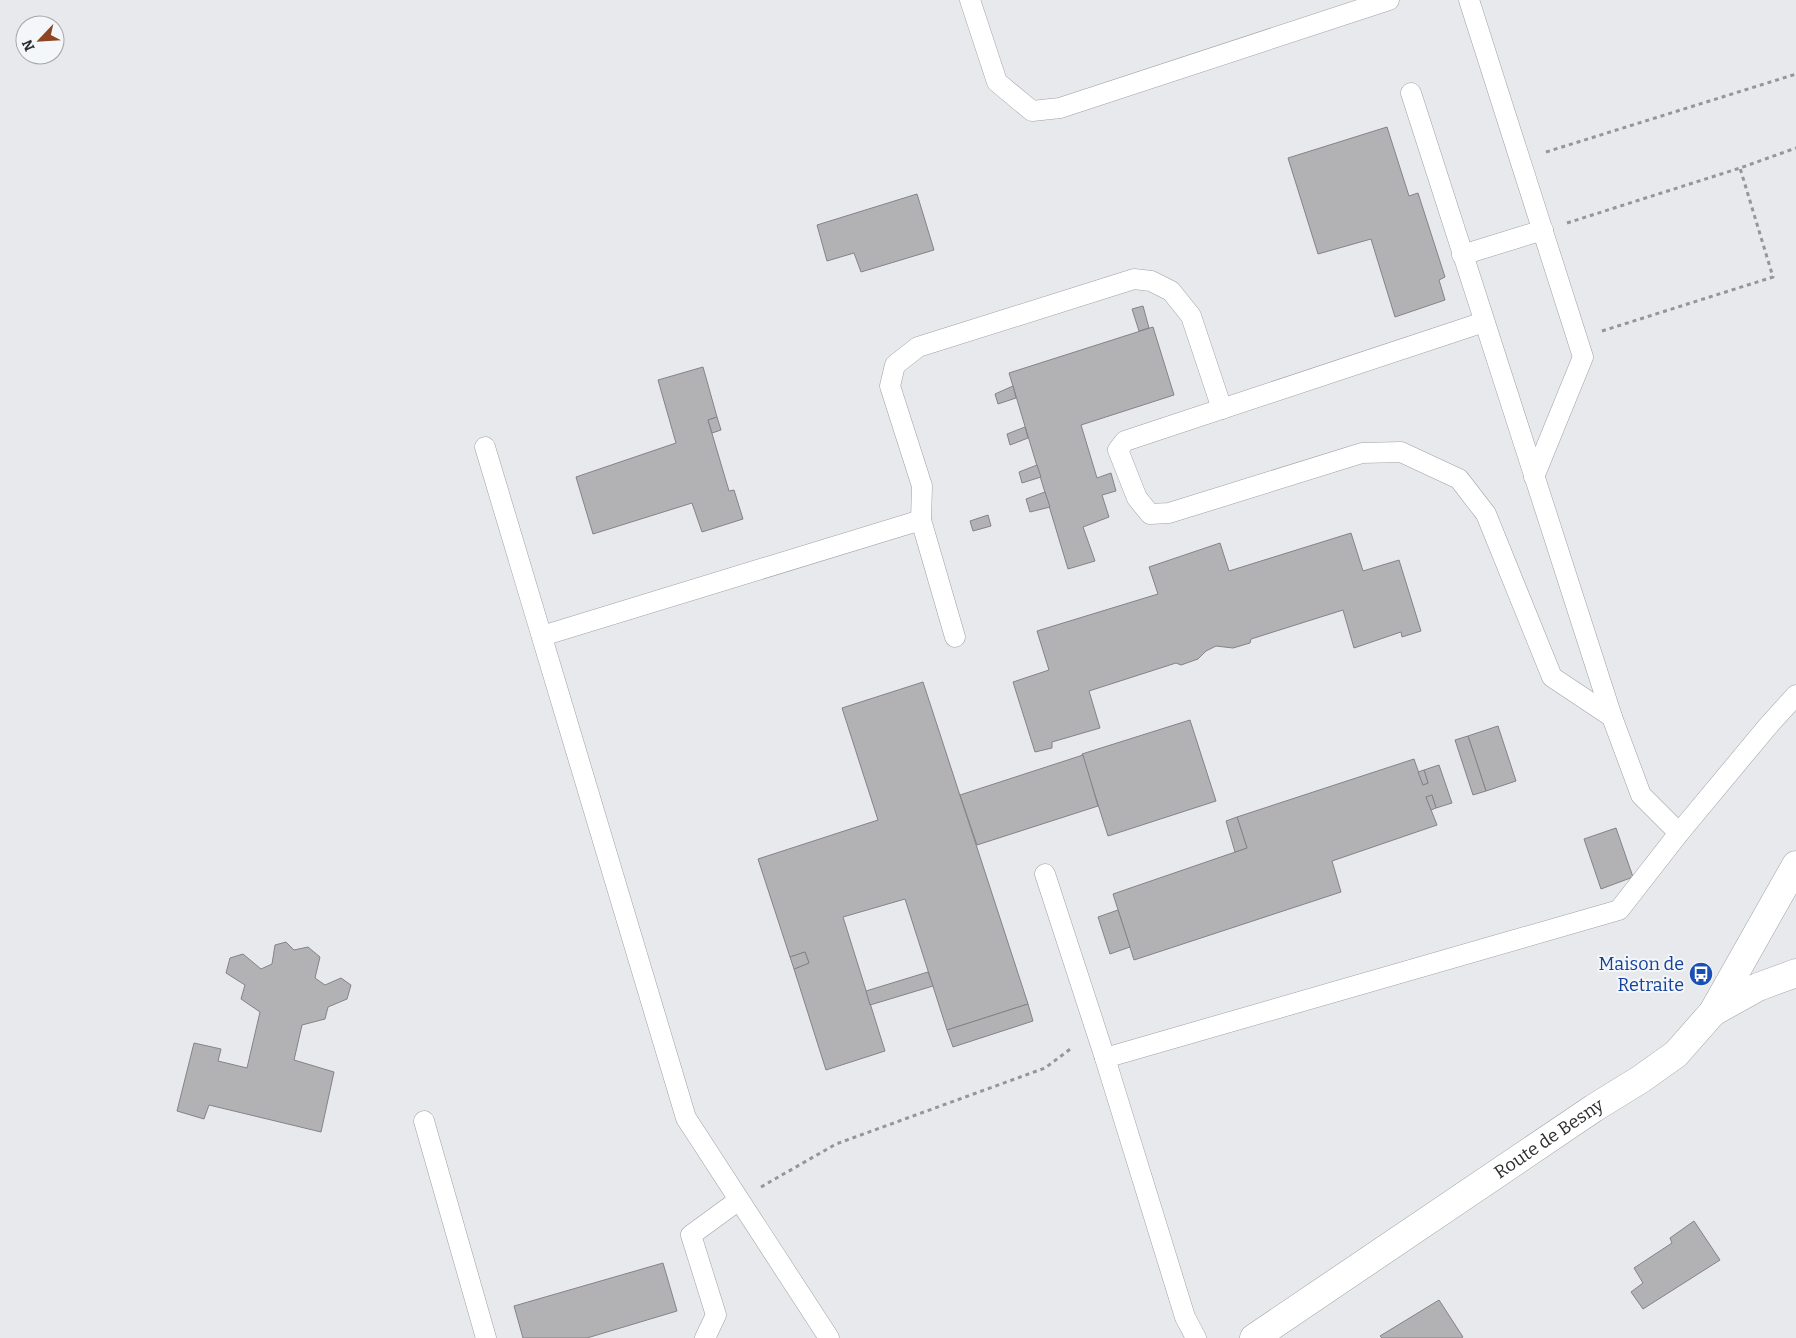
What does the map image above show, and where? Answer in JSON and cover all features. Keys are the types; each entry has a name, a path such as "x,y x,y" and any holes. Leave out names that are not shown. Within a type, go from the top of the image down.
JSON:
{"main road":[{"name":"Route de Besny","path":"1254,1338 1676,1054 1712,1012 1792,876"},
{"path":"1712,1012 1758,987 1796,973"}],"lane":[{"path":"970,0 997,82 1032,111 1060,108 1390,0"},
{"path":"1469,0 1584,357 1534,477"},
{"path":"1411,93 1612,716 1641,794 1679,833"},
{"path":"1462,255 1543,230"},
{"path":"955,637 921,520 922,486 890,386 894,365 918,346 1134,279 1152,281 1171,290 1191,316 1222,409"},
{"path":"1484,322 1125,441 1118,450 1137,498 1150,514 1169,514 1362,453 1402,452 1459,479 1486,514 1552,677 1612,716"},
{"path":"485,447 686,1118 829,1338"},
{"path":"542,636 921,520"},
{"path":"1105,1058 1619,910 1679,833 1796,695"},
{"path":"1045,874 1096,1029 1185,1317 1196,1338"},
{"path":"424,1121 486,1338"},
{"path":"705,1338 716,1315 691,1235 739,1200"}],"path":[{"path":"1520,160 1796,74"},
{"path":"1543,230 1740,168 1796,148"},
{"path":"1578,339 1773,277 1740,168"},
{"path":"739,1200 836,1144 1045,1068 1096,1029"}],"building":[{"path":"1387,127 1409,196 1418,193 1445,277 1439,280 1445,300 1395,317 1371,239 1318,254 1288,158"},
{"path":"917,194 934,250 861,272 854,253 827,261 817,225"},
{"path":"1143,306 1149,328 1139,331 1132,309"},
{"path":"1153,327 1174,395 1081,425 1097,478 1111,473 1116,491 1102,495 1109,517 1083,527 1095,561 1068,569 1009,373"},
{"path":"703,367 717,417 708,420 729,491 734,490 743,519 702,532 692,503 593,534 576,477 676,443 658,380"},
{"path":"1013,386 1016,398 998,404 995,394"},
{"path":"717,417 721,430 712,433 708,420"},
{"path":"1025,427 1028,438 1010,445 1007,434"},
{"path":"1037,465 1041,477 1022,483 1019,472"},
{"path":"1045,492 1050,507 1030,512 1026,499"},
{"path":"988,515 991,526 973,531 970,521"},
{"path":"1351,533 1363,571 1399,560 1421,631 1402,637 1401,632 1354,648 1343,610 1251,639 1250,643 1233,648 1216,646 1206,651 1198,659 1181,665 1176,663 1089,691 1100,728 1052,742 1052,748 1035,752 1013,682 1049,670 1037,631 1158,594 1149,567 1220,543 1229,571"},
{"path":"923,682 1028,1004 947,1030 905,899 843,917 885,1051 826,1070 794,969 809,963 805,952 790,957 758,859 878,820 842,708"},
{"path":"1190,720 1216,801 1108,836 1082,754"},
{"path":"1498,726 1516,781 1486,791 1468,736"},
{"path":"1468,736 1486,791 1473,795 1455,740"},
{"path":"1083,755 1098,806 977,845 960,795"},
{"path":"1414,759 1423,785 1428,783 1424,770 1439,765 1452,803 1436,808 1432,795 1426,797 1437,825 1332,861 1341,892 1134,960 1113,894 1247,848 1237,817"},
{"path":"1424,770 1428,783 1423,785 1418,772"},
{"path":"1432,795 1436,808 1431,810 1426,797"},
{"path":"1237,817 1247,848 1235,852 1226,821"},
{"path":"1616,828 1633,877 1601,889 1584,839"},
{"path":"1118,910 1130,947 1110,954 1098,917"},
{"path":"286,942 294,950 308,947 320,957 315,978 325,985 341,978 351,985 347,999 328,1007 325,1019 302,1025 294,1060 334,1072 321,1132 209,1105 204,1119 177,1111 194,1043 221,1049 218,1061 247,1068 260,1012 241,999 245,985 226,973 230,958 243,954 261,969 272,964 275,945"},
{"path":"805,952 809,963 794,969 790,957"},
{"path":"928,972 933,986 870,1005 866,991"},
{"path":"1028,1004 1033,1021 953,1047 947,1030"},
{"path":"1694,1221 1720,1260 1643,1309 1631,1292 1643,1283 1634,1268 1672,1243 1670,1238"},
{"path":"663,1263 677,1311 587,1338 523,1338 514,1306"},
{"path":"1439,1300 1463,1337 1382,1338 1380,1336"}],"place":[{"name":"Maison de Retraite","path":"1701,974"}]}
